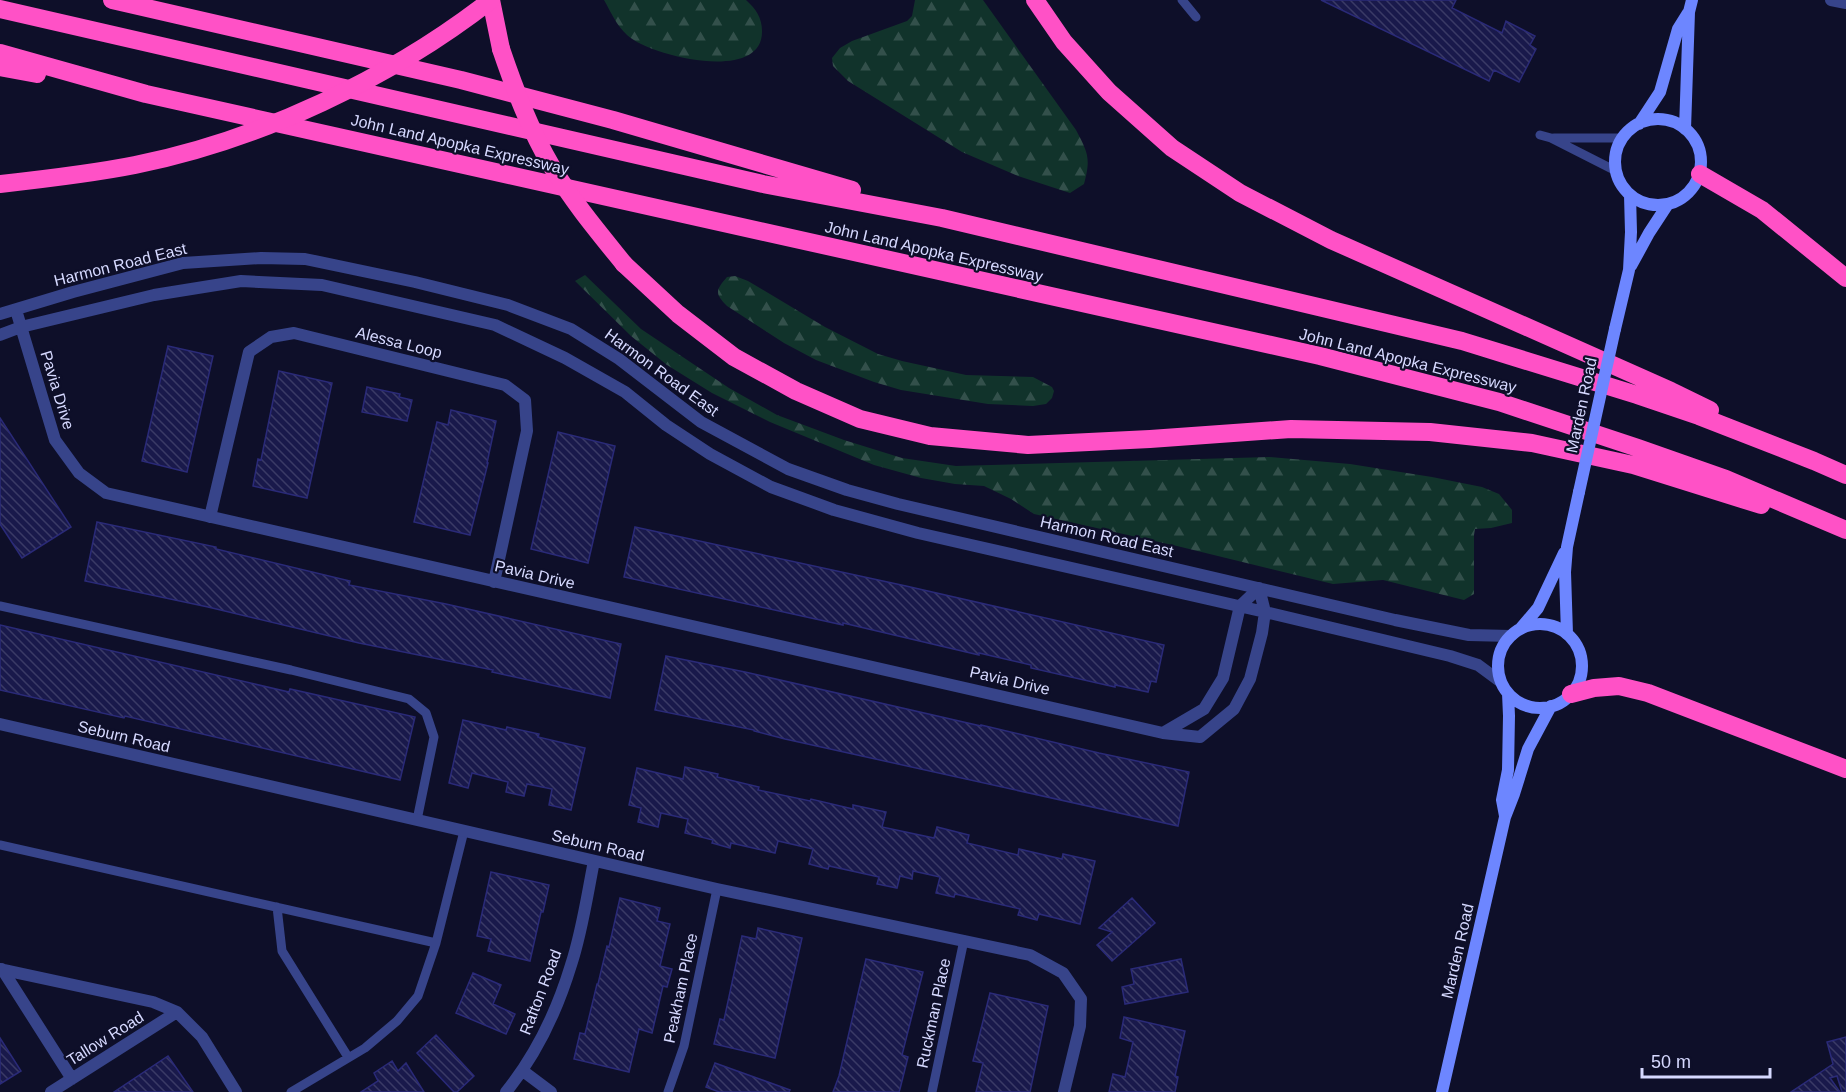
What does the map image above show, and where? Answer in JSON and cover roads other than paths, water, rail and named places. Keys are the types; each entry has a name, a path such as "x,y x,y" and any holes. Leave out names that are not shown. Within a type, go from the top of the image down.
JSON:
{"highway":[{"path":"112,0 461,80 613,120 942,218"},
{"path":"0,184 74,176 137,165 249,133 336,96 415,53 457,26 491,0 501,49 519,103 552,167 624,264 678,314 734,357 796,391 860,418 930,436 1028,445 1291,429 1430,432 1532,443 1633,465 1846,531"},
{"path":"1035,0 1064,42 1109,92 1172,148 1240,193 1331,240 1671,391 1814,461"},
{"name":"John Land Apopka Expressway","path":"0,9 763,184 942,218 1462,341 1699,416 1846,475"},
{"name":"John Land Apopka Expressway","path":"0,52 146,94 1309,354 1499,402 1726,479 1846,531"},
{"path":"0,67 146,94"},
{"path":"1700,174 1762,210 1846,278"},
{"path":"1571,694 1594,688 1619,686 1648,693 1846,769"}],"street":[{"path":"1831,0 1846,3"},
{"path":"1639,124 1660,92 1678,29 1690,6"},
{"path":"1684,129 1690,6"},
{"path":"1653,120 1667,120 1684,129 1691,134 1702,159 1700,174 1688,193 1668,204 1654,205 1641,202 1630,195 1621,184 1616,171 1615,157 1623,138 1639,124 1653,120"},
{"name":"Marden Road","path":"1567,634 1565,572 1567,547 1629,270 1630,195"},
{"name":"Marden Road","path":"1629,270 1668,204"},
{"name":"Harmon Road East","path":"0,314 183,263 261,258 305,259 416,282 508,305 571,328 619,359 701,422 788,469 847,490 909,507 1469,635 1516,632"},
{"path":"0,335 21,327 154,295 241,281 322,285 361,294 505,330 565,358 625,392 666,425 710,454 771,487 834,510 918,533 1450,656 1478,665 1504,687 1516,701 1527,706 1539,708 1551,706 1562,702 1571,694 1579,683 1582,670 1581,657 1576,644 1567,634 1545,624 1533,624 1516,632 1503,646 1498,657 1498,670 1504,687"},
{"name":"Pavia Drive","path":"16,310 56,440 79,472 106,494 896,670 1163,733 1200,737 1234,709 1250,679 1262,633 1265,612 1259,588"},
{"name":"Alessa Loop","path":"210,517 249,352 272,336 294,333 505,385 525,400 527,431 494,582"},
{"name":"Marden Road","path":"1516,632 1538,608 1567,547"},
{"path":"1163,733 1204,709 1223,678 1240,606 1259,588"},
{"name":"Marden Road","path":"1504,687 1509,716 1508,770 1502,800 1505,818"},
{"name":"Marden Road","path":"1442,1092 1505,818 1528,749 1551,706"},
{"name":"Seburn Road","path":"0,724 717,889 1030,955 1063,973 1081,999 1080,1026 1064,1092"},
{"name":"Rafton Road","path":"506,1092 523,1071 548,1027 571,965 594,861"},
{"path":"1,970 153,1002 177,1012 202,1037 236,1092"},
{"path":"1,970 72,1079"},
{"name":"Tallow Road","path":"51,1092 177,1012"},
{"path":"523,1071 551,1092"}],"lane":[{"path":"1182,0 1196,16"},
{"path":"1540,135 1551,138 1616,171"},
{"path":"1551,138 1623,138"},
{"path":"0,606 291,670 409,699 426,712 434,737 417,820"},
{"path":"291,1092 364,1047 397,1021 418,996 436,943 464,831"},
{"path":"0,845 436,943"},
{"name":"Peakham Place","path":"668,1092 684,1046 717,889"},
{"path":"277,907 282,951 348,1058"},
{"name":"Ruckman Place","path":"932,1092 964,940"}]}
